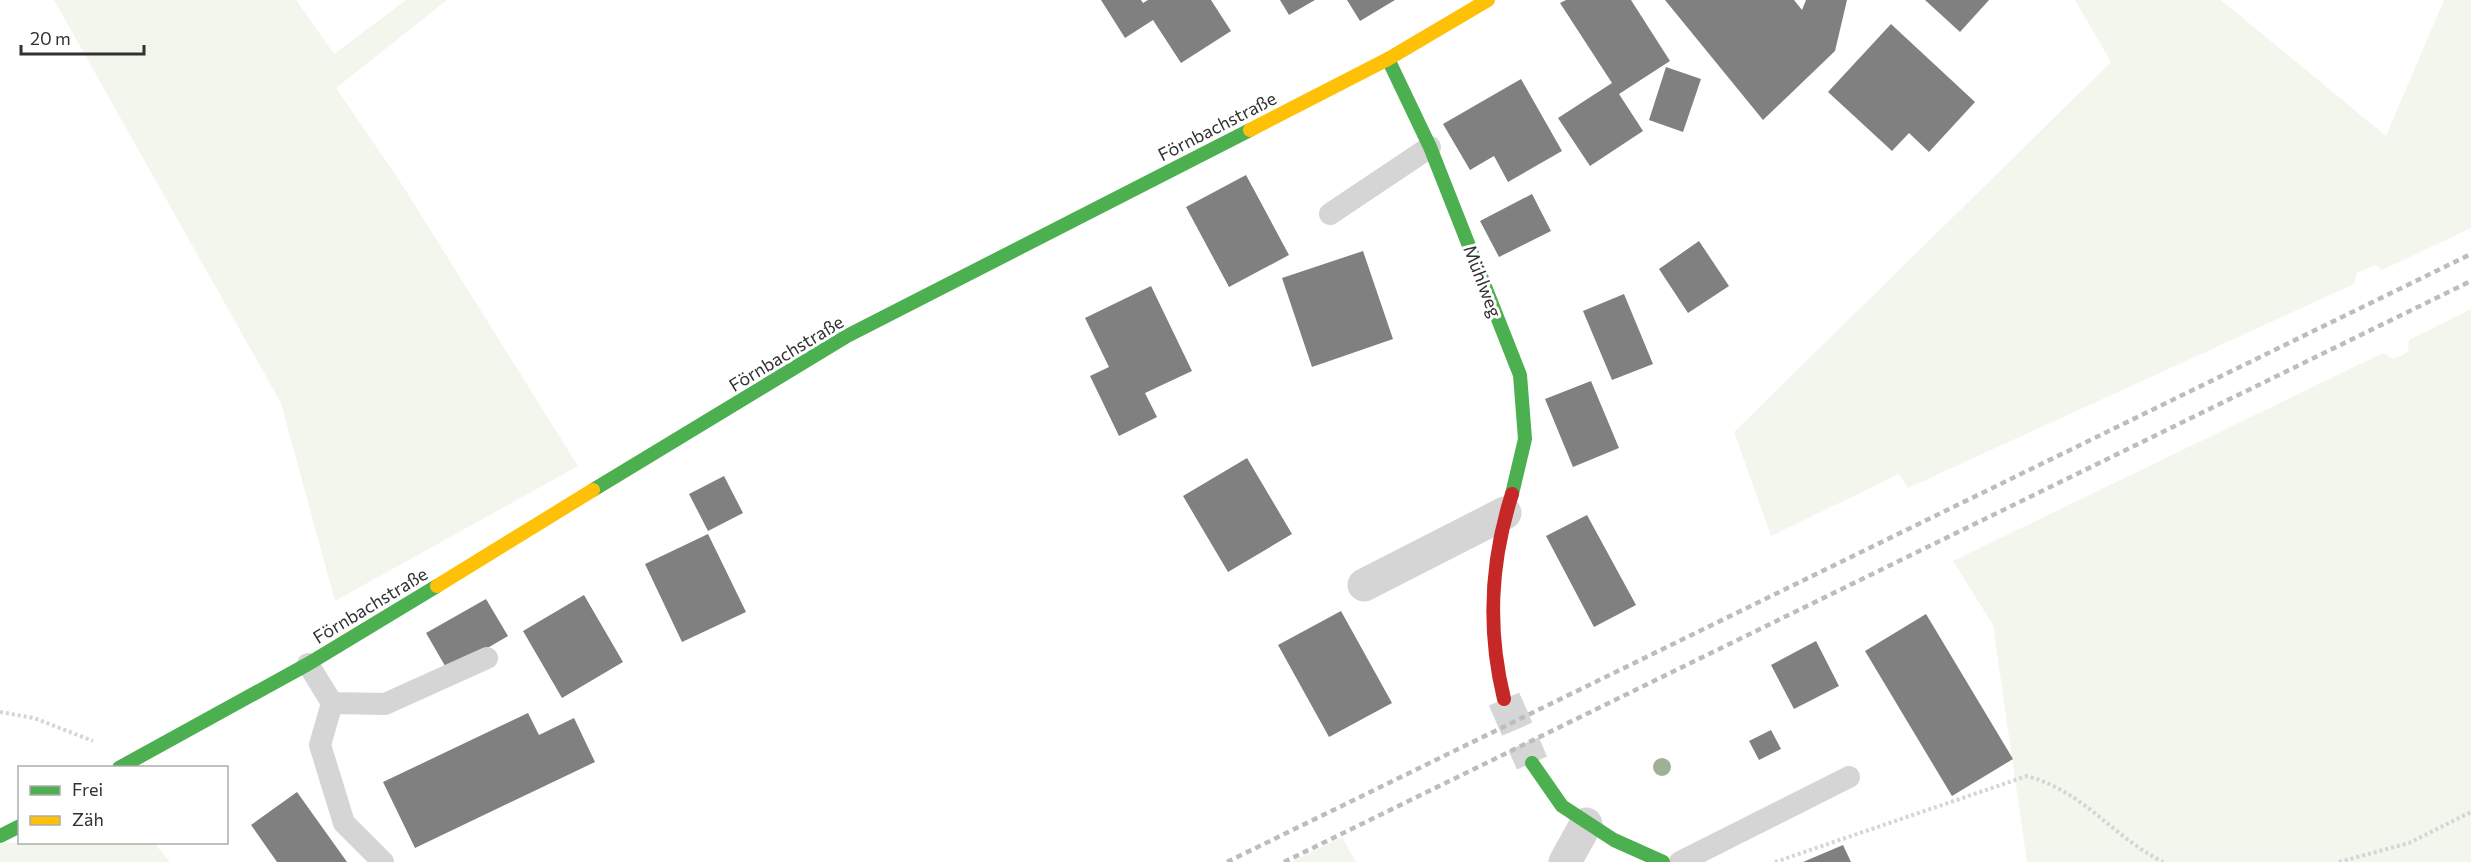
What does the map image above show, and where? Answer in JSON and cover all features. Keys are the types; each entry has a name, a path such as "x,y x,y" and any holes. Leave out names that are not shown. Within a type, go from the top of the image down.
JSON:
{"street":[{"name":"Förnbachstraße","path":"122,766 308,664 847,336 1388,59 1488,0"},
{"name":"Mühlweg","path":"1388,59 1430,147 1520,375 1525,407 1525,438 1520,466 1496,550 1493,602 1496,671 1504,699"},
{"path":"1364,585 1505,513"},
{"path":"1532,763 1562,806 1586,824 1663,862"},
{"path":"1565,862 1586,824"},
{"path":"0,836 18,827"}],"lane":[{"path":"1330,214 1430,147"},
{"path":"332,703 385,704 487,658"},
{"path":"308,664 332,703 320,745 344,824 383,862"},
{"path":"1680,862 1849,777"}],"path":[{"path":"0,712 34,718 91,740 131,760"},
{"path":"1775,862 2026,776 2051,783 2075,796 2132,846 2163,862"},
{"path":"2339,862 2409,843 2471,812"}],"shaded area":[{"path":"54,0 296,0 334,54 406,0 447,0 336,88 401,183 578,466 335,601 281,403"},
{"path":"2075,0 2221,0 2386,136 2444,0 2471,0 2471,228 2382,270 2375,265 2357,273 2354,284 1908,488 1899,474 1771,536 1734,432 2111,62"},
{"path":"2471,309 2471,862 2027,862 1993,625 1953,561 2383,353 2394,359 2408,352 2409,340"},
{"path":"1342,837 1356,862 1291,862"},
{"path":"0,844 155,844 170,862 0,862"}],"building":[{"path":"1101,0 1141,0 1143,3 1148,0 1211,0 1231,31 1181,63 1153,20 1125,38"},
{"path":"1280,0 1315,0 1289,15"},
{"path":"1347,0 1395,0 1360,21"},
{"path":"1566,0 1631,0 1670,61 1619,94 1643,131 1590,166 1558,118 1612,83 1560,3"},
{"path":"1665,0 1794,0 1802,10 1806,0 1847,0 1835,51 1763,120"},
{"path":"1925,0 1989,0 1960,32"},
{"path":"1891,24 1975,102 1929,152 1909,133 1892,151 1828,92"},
{"path":"1666,67 1701,79 1683,132 1649,120"},
{"path":"1521,79 1562,151 1508,182 1494,156 1470,170 1443,124"},
{"path":"1246,175 1289,255 1229,287 1186,207"},
{"path":"1532,194 1551,231 1499,257 1480,221"},
{"path":"1699,241 1729,286 1688,313 1659,269"},
{"path":"1363,251 1393,339 1312,367 1282,278"},
{"path":"1151,286 1192,371 1145,393 1157,417 1119,436 1090,376 1109,367 1085,318"},
{"path":"1624,294 1653,364 1612,380 1583,311"},
{"path":"1591,381 1619,448 1573,467 1545,399"},
{"path":"1247,458 1292,534 1228,572 1183,496"},
{"path":"724,476 743,513 708,531 689,494"},
{"path":"1587,515 1636,605 1594,627 1546,536"},
{"path":"708,534 746,612 682,642 645,564"},
{"path":"584,595 623,662 562,698 523,631"},
{"path":"486,599 508,636 448,671 426,633"},
{"path":"1341,611 1392,703 1329,737 1278,645"},
{"path":"1926,614 2013,759 1952,796 1865,651"},
{"path":"1816,641 1839,686 1794,709 1771,665"},
{"path":"528,713 539,735 574,718 595,762 415,848 383,782"},
{"path":"1771,730 1781,749 1759,760 1749,741"},
{"path":"297,792 347,862 277,862 251,825"},
{"path":"1843,845 1851,862 1803,862"}],"tunnel":[{"path":"1504,699 1532,763"}],"railway":[{"path":"1227,862 2471,254"},
{"path":"1284,862 2471,281"}],"traffic: fast":[{"path":"1388,59 1430,147 1520,375 1525,439 1512,494"},
{"path":"593,490 847,336 1250,130"},
{"path":"123,766 308,664 437,586"},
{"path":"1532,763 1562,806 1614,840 1663,862"},
{"path":"0,836 18,827"}],"traffic: slow":[{"path":"1250,130 1388,59 1488,0"},
{"path":"437,586 593,490"}],"traffic: jam":[{"path":"1504,699 1495,647 1493,596 1499,545 1512,494"}]}
